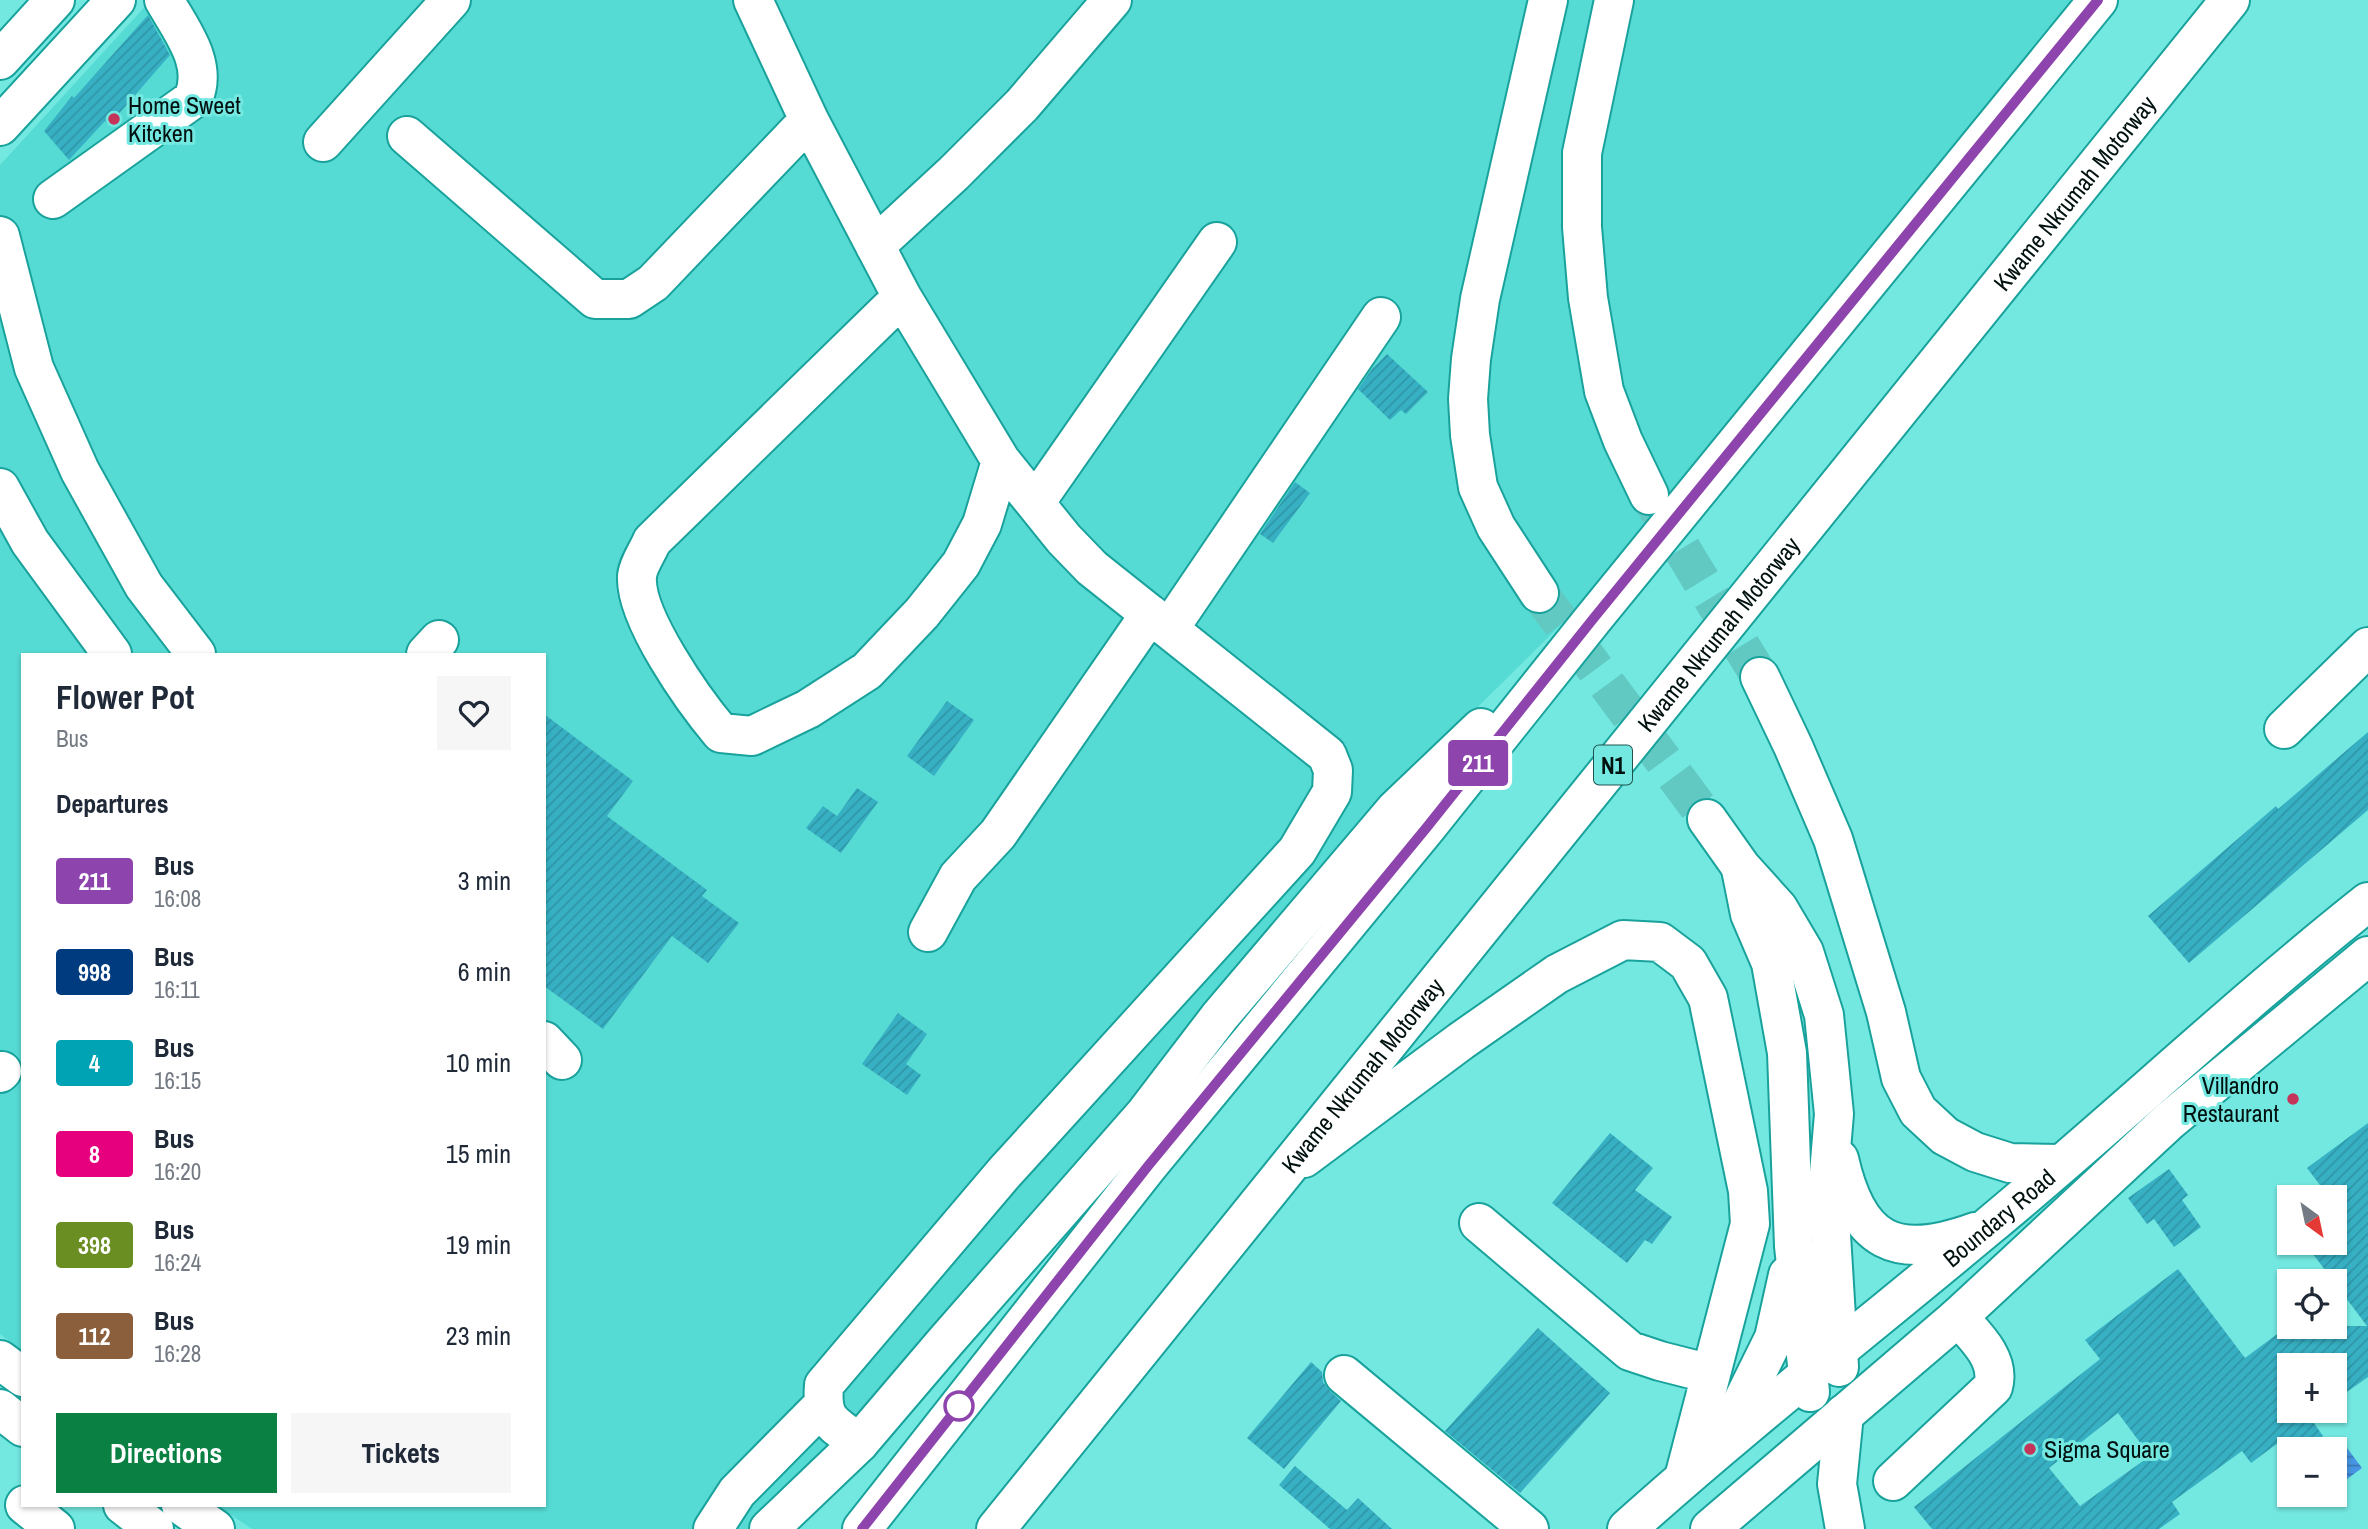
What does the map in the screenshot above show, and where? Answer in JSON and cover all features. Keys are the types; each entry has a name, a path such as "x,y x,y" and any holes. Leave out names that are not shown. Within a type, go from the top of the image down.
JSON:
{"main road":[{"path":"0,60 55,0"},
{"path":"0,127 116,0"},
{"path":"53,199 193,99 199,79 197,66 191,49 164,0"},
{"path":"323,142 451,0"},
{"path":"753,0 809,120 902,297 1001,461 1064,539 1092,568 1327,755 1333,770 1332,792 1297,851 1004,1173 824,1385 822,1406 830,1421 859,1443"},
{"path":"875,246 1022,105 1112,0"},
{"path":"1539,593 1496,527 1478,487 1468,399 1480,299 1548,0"},
{"path":"1615,0 1582,153 1582,227 1588,298 1604,391 1623,441 1649,495"},
{"path":"862,1529 1148,1166 1427,827 1543,680 2098,0"},
{"name":"Kwame Nkrumah Motorway","path":"996,1529 2230,0"},
{"path":"407,136 595,299 629,299 653,283 809,120"},
{"path":"0,236 34,368 80,471 144,586 195,653"},
{"path":"1035,503 1217,242"},
{"path":"902,297 652,541 637,574 641,607 700,708 721,733 752,736 808,709 867,671 922,613 961,564 982,524 1001,461"},
{"path":"928,932 958,877 998,834 1159,622 1381,317"},
{"path":"0,488 30,542 111,653"},
{"path":"2284,729 2368,647"},
{"path":"1760,677 1833,839 1886,1012 1901,1078 1917,1111 1945,1136 1975,1152 2010,1163 2061,1164"},
{"path":"769,1529 859,1443 1137,1124 1220,1016 1395,810 1496,714 1543,680"},
{"path":"1707,819 1741,867 1778,908 1804,952 1824,1015 1835,1114 1828,1185 1823,1361 1814,1441 1837,1483"},
{"path":"1741,867 1750,914 1771,963 1787,1053 1794,1246 1823,1361 1844,1415 1837,1483 1845,1529"},
{"name":"Boundary Road","path":"1627,1529 1823,1361 1990,1226 2368,902"},
{"path":"1282,1174 1556,974 1623,940 1660,942 1688,963 1708,998 1748,1191 1750,1223 1684,1478"},
{"name":"Boundary Road","path":"1710,1529 1958,1317 2169,1121 2368,956"},
{"path":"1833,1136 1845,1186 1862,1220 1881,1239 1905,1245 1929,1244 1955,1239 1990,1226"},
{"path":"1479,1223 1630,1351 1711,1374"},
{"path":"1719,1448 1774,1338 1794,1246"},
{"path":"1893,1481 1993,1387 1996,1376 1985,1347 1958,1317"},
{"path":"0,1360 21,1376"},
{"path":"1344,1375 1530,1529"},
{"path":"712,1529 737,1492 822,1406"},
{"path":"0,1409 21,1425"},
{"path":"0,1485 21,1502"},
{"path":"28,1507 55,1529"},
{"path":"126,1507 154,1529"},
{"path":"184,1507 215,1529"}],"shaded area":[{"path":"151,0 2086,0 1635,551 1362,822 856,1431 755,1529 252,1529 219,1507 546,1507 546,653 21,653 21,1350 0,1334 0,165"},
{"path":"2347,1448 2362,1468 2347,1479"}],"building":[{"path":"148,15 170,55 109,125 105,121 69,160 44,131 72,96 74,98"},
{"path":"1387,354 1428,392 1406,414 1401,410 1390,420 1358,389"},
{"path":"1295,482 1310,493 1273,543 1260,534"},
{"path":"947,701 974,720 934,776 907,756"},
{"path":"546,716 633,781 607,816 707,890 702,896 739,923 708,963 672,936 603,1029 546,987"},
{"path":"2368,732 2368,810 2189,963 2148,916 2276,806 2278,809"},
{"path":"857,788 878,802 841,853 806,828 823,806 837,816"},
{"path":"898,1013 927,1034 906,1064 921,1075 907,1095 862,1064"},
{"path":"2368,1123 2368,1377 2347,1392 2347,1353 2277,1353 2277,1423 2314,1423 2323,1436 2277,1437 2277,1444 2251,1463 2242,1451 2172,1502 2180,1514 2159,1529 1932,1529 1914,1507 2100,1359 2085,1340 2178,1269 2245,1358 2277,1334 2277,1339 2347,1339 2347,1326 2367,1326 2347,1299 2347,1269 2324,1269 2314,1255 2347,1255 2347,1185 2320,1185 2307,1168","holes":["2118,1413 2150,1456 2080,1506 2049,1468"]},
{"path":"1610,1133 1653,1168 1635,1190 1672,1217 1652,1244 1645,1240 1627,1263 1552,1203"},
{"path":"2169,1169 2188,1195 2182,1200 2201,1227 2174,1247 2154,1219 2147,1224 2128,1198"},
{"path":"1538,1328 1610,1393 1520,1493 1445,1431"},
{"path":"1311,1362 1322,1372 1323,1382 1341,1401 1284,1469 1247,1438"},
{"path":"1295,1466 1347,1510 1358,1498 1392,1529 1330,1529 1279,1485"}],"tunnel":[{"path":"1652,500 1760,677"},
{"path":"1539,593 1707,819"}],"bus line":[{"name":"211","path":"862,1529 1148,1166 1427,827 1543,680 2098,0"}],"place":[{"name":"Home Sweet Kitcken","path":"114,119"},
{"name":"Villandro Restaurant","path":"2293,1099"},
{"name":"Sigma Square","path":"2030,1449"}]}
